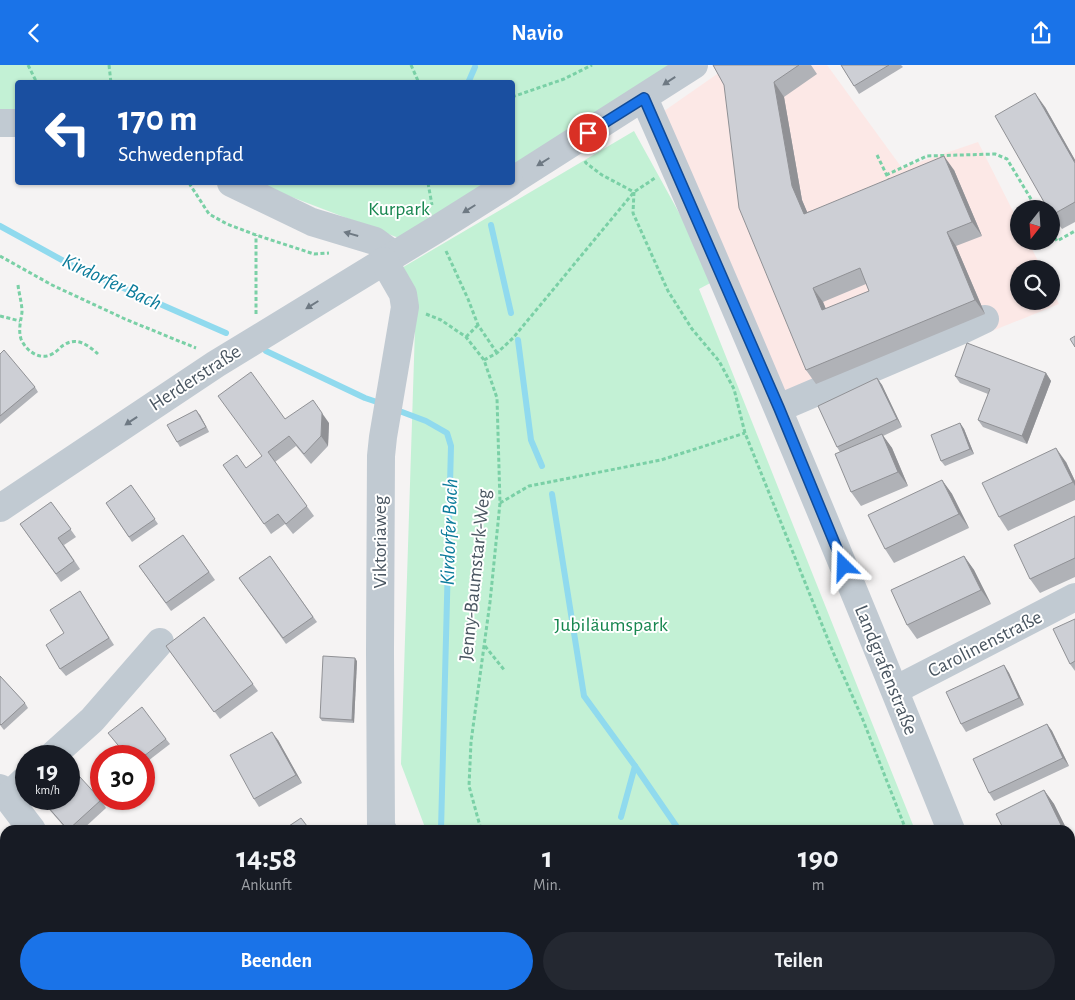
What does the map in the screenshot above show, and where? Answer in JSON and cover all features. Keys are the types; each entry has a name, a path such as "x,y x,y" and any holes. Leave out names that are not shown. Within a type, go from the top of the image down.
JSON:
{"street":[{"name":"Herderstraße","path":"515,180 694,65"},
{"name":"Landgrafenstraße","path":"644,98 779,408 949,825"},
{"path":"0,123 15,123"},
{"path":"235,185 312,222 375,241 389,258"},
{"name":"Herderstraße","path":"0,508 216,364 507,185"},
{"name":"Viktoriaweg","path":"381,825 381,456 404,307 403,294 389,258"},
{"path":"779,408 985,319"},
{"name":"Carolinenstraße","path":"895,691 1075,597"},
{"path":"64,745 92,720 160,642"},
{"path":"11,788 30,825"}],"path":[{"path":"28,65 36,80"},
{"path":"109,65 111,80"},
{"path":"410,65 418,80"},
{"path":"515,96 564,79 592,65"},
{"path":"575,142 586,163 602,175 634,193"},
{"path":"886,175 926,156 995,154 1007,159 1032,200"},
{"path":"877,155 893,188"},
{"path":"190,185 209,213 226,225 314,254 331,253"},
{"path":"484,360 497,353 513,338 634,193"},
{"path":"634,193 633,213 668,291 692,329 719,361 734,389 745,433 904,825"},
{"path":"437,229 478,325 497,353"},
{"path":"1060,239 1075,231"},
{"path":"256,235 256,320"},
{"path":"0,256 52,285 125,319 195,347 216,364"},
{"path":"18,285 22,312 20,330 22,341 30,351 40,356 47,356 53,354 67,343 81,342 90,346 98,354"},
{"name":"Jenny-Baumstark-Weg","path":"404,307 441,320 466,337 484,360 497,398 500,503 490,602 471,742 469,786 480,825"},
{"path":"0,316 20,321"},
{"path":"466,337 478,325"},
{"path":"500,503 528,487 661,460 745,433"},
{"path":"484,645 505,671"}],"shaded area":[{"path":"730,65 827,65 902,168 978,142 1010,205 1010,250 1032,250 1038,260 1010,260 1010,310 1044,310 787,414 657,116"}],"green space":[{"path":"0,65 680,65 515,170 515,80 15,80 15,115 0,115"},
{"name":"Jubiläumspark","path":"634,131 716,280 699,289 913,825 424,825 401,764 416,297 400,269"},
{"name":"Kurpark","path":"260,185 492,185 404,240"}],"building":[{"path":"713,65 799,65 774,82 792,186 804,214 944,156 972,222 947,232 975,300 806,370 739,208 724,85","holes":["860,268 869,291 822,310 813,288"]},
{"path":"841,65 889,65 854,86"},
{"path":"1035,93 1075,163 1075,202 1060,210 1060,200 1043,200 995,116"},
{"path":"1075,336 1075,347 1070,339"},
{"path":"967,343 1046,373 1022,436 978,420 990,389 955,376"},
{"path":"4,350 35,387 0,416 0,354"},
{"path":"251,372 285,419 313,400 322,413 321,436 304,454 289,436 268,452 307,506 286,524 278,514 264,524 223,465 237,455 246,468 262,456 218,396"},
{"path":"877,378 897,419 837,447 818,406"},
{"path":"196,410 206,427 177,442 167,425"},
{"path":"960,423 970,449 941,461 931,435"},
{"path":"882,434 898,472 851,492 835,454"},
{"path":"1056,448 1073,482 999,517 982,483"},
{"path":"942,480 959,514 885,549 868,515"},
{"path":"131,485 155,519 129,537 106,503"},
{"path":"51,502 71,529 58,538 74,561 56,574 20,524"},
{"path":"1075,516 1075,558 1030,579 1014,545"},
{"path":"183,535 209,572 166,603 139,566"},
{"path":"270,556 313,617 283,638 239,578"},
{"path":"964,556 981,590 907,625 891,590"},
{"path":"80,591 109,638 60,669 46,645 64,633 50,610"},
{"path":"204,617 253,684 214,712 166,646"},
{"path":"1075,619 1075,661 1070,664 1053,629"},
{"path":"323,656 355,658 352,720 320,718"},
{"path":"1004,665 1019,698 961,724 946,692"},
{"path":"0,676 25,703 1,725 0,724"},
{"path":"142,707 166,739 155,748 155,745 118,745 108,733"},
{"path":"1047,724 1063,758 989,793 973,759"},
{"path":"272,732 296,775 254,799 230,755"},
{"path":"80,777 90,788 90,810 74,825 64,825 51,810 80,810"},
{"path":"1044,790 1061,825 1002,825 996,814"},
{"path":"301,818 306,825 290,825"}],"waterway":[{"name":"Kirdorfer Bach","path":"469,80 475,67"},
{"name":"Kirdorfer Bach","path":"491,225 511,313"},
{"name":"Kirdorfer Bach","path":"0,226 71,265 226,333"},
{"name":"Kirdorfer Bach","path":"518,340 531,440 542,466"},
{"name":"Kirdorfer Bach","path":"266,351 365,398 383,404"},
{"name":"Kirdorfer Bach","path":"394,409 426,421 447,433 451,446 441,825"},
{"name":"Kirdorfer Bach","path":"552,494 584,696 635,766 621,817"},
{"name":"Kirdorfer Bach","path":"635,766 676,825"}],"route":[{"path":"588,133 644,98 779,408 844,566"}]}
